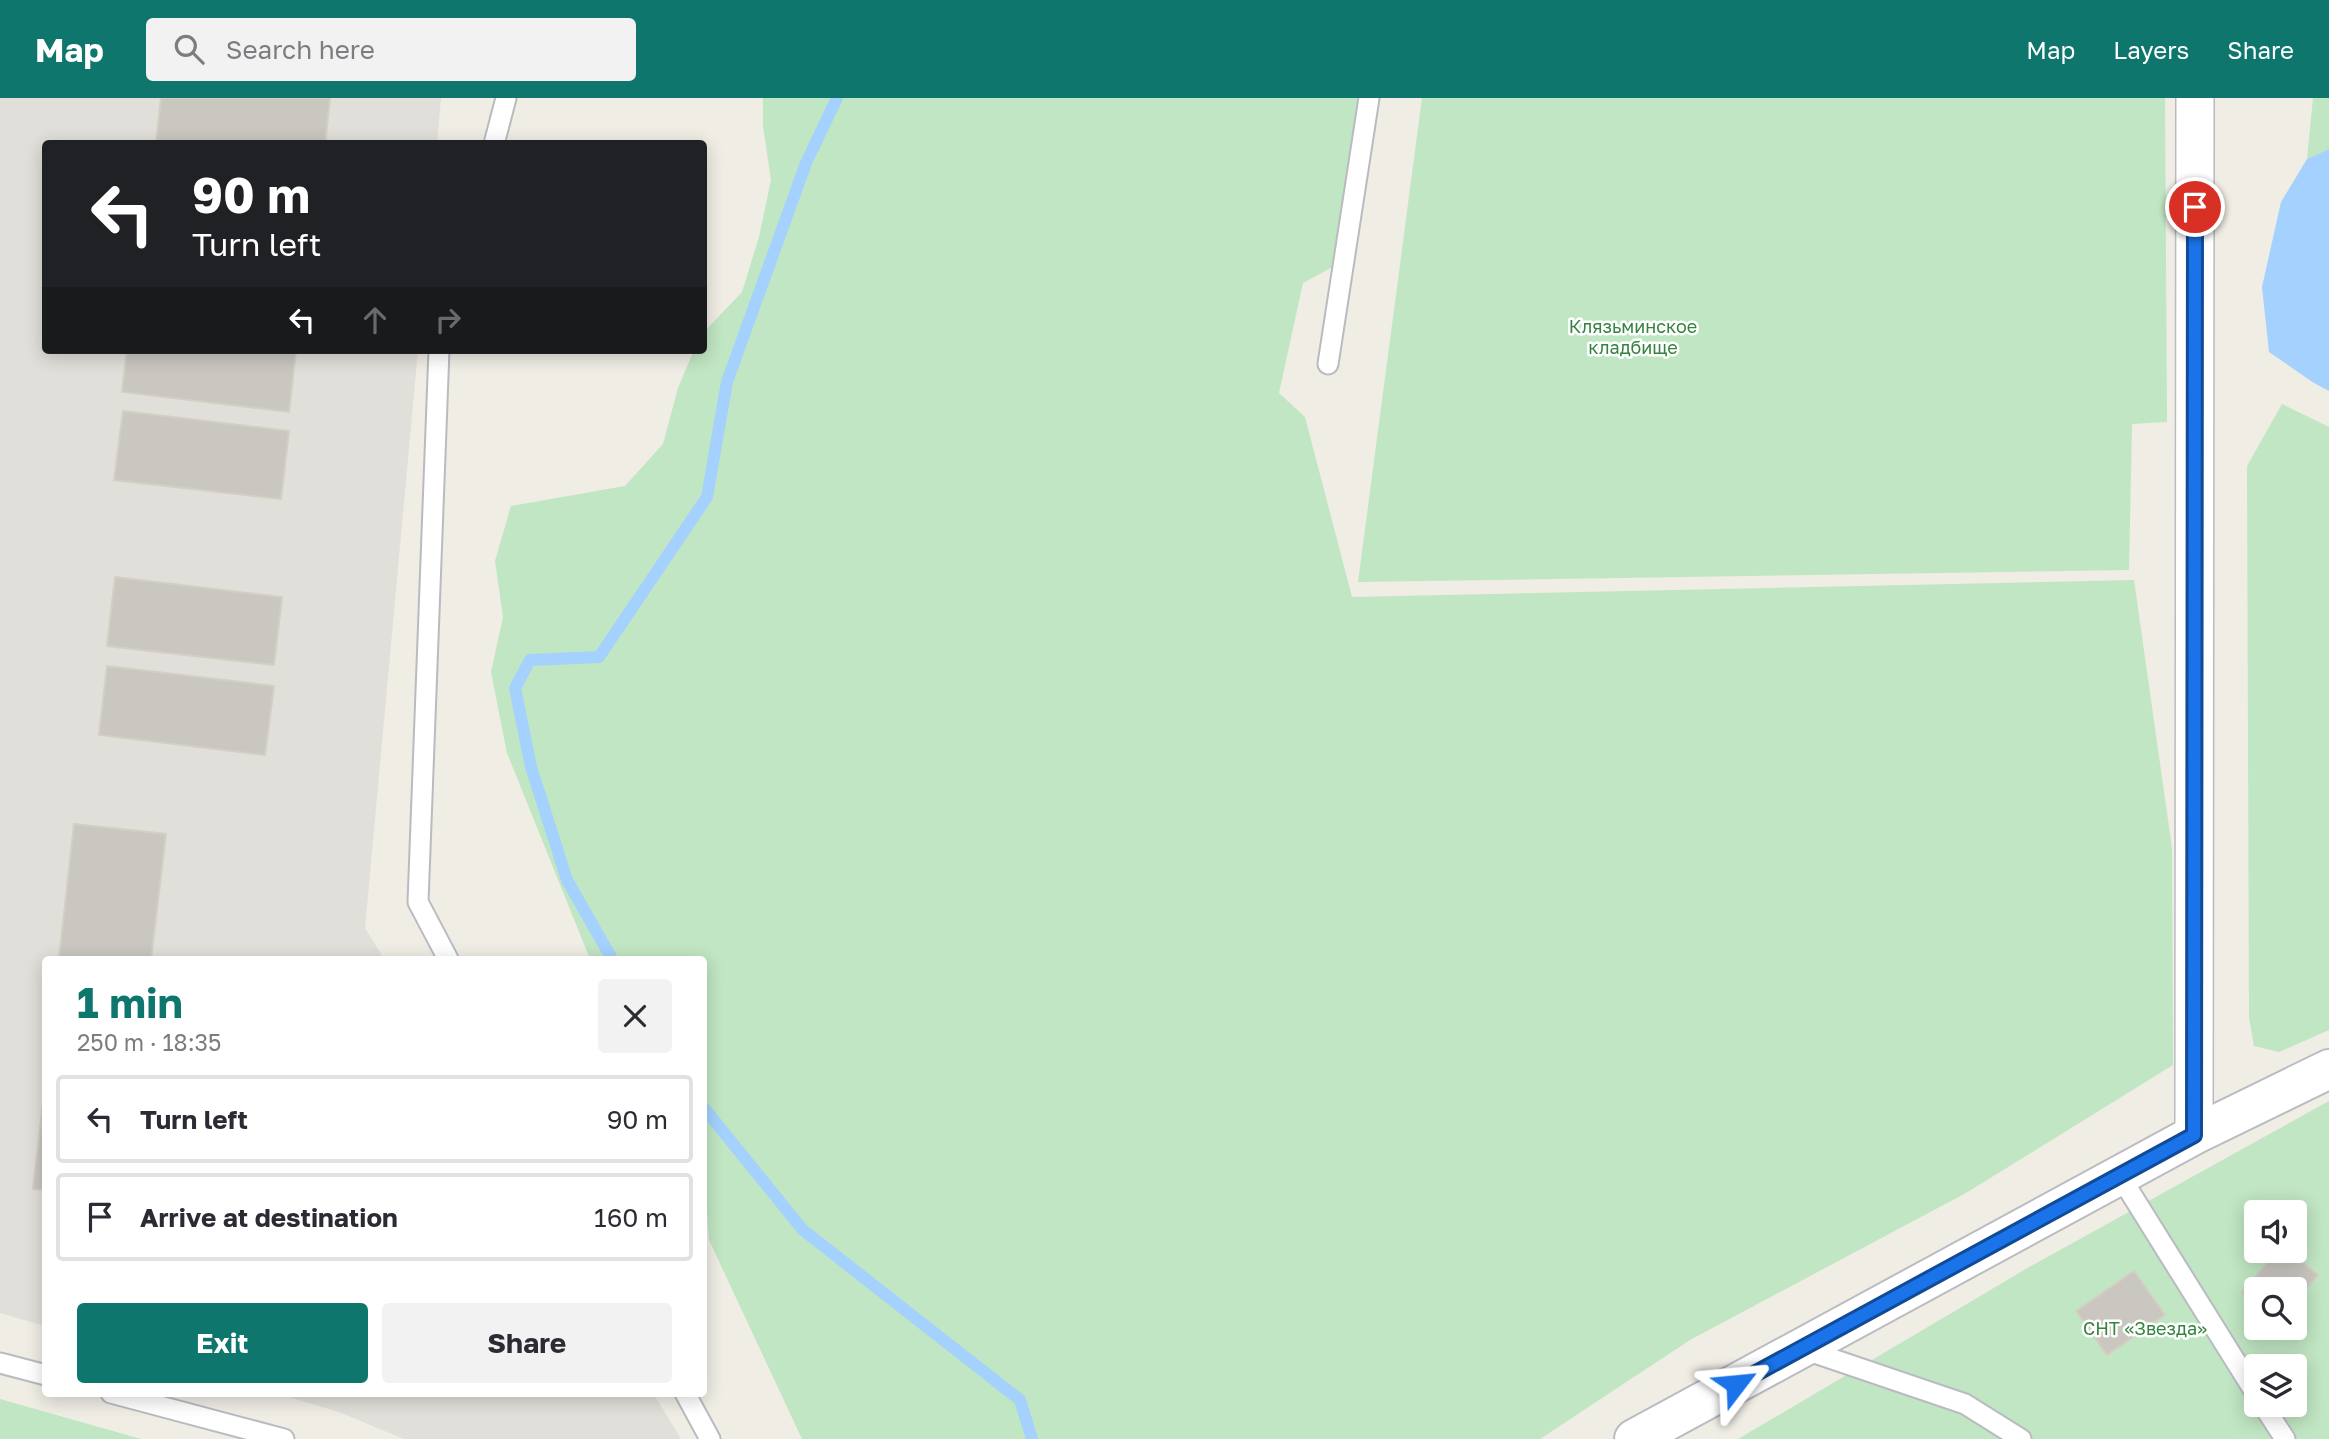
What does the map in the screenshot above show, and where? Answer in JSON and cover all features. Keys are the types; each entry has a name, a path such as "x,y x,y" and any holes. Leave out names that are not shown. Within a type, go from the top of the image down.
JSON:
{"street":[{"path":"2194,1135 2195,98"},
{"path":"1634,1439 1674,1429 1801,1348 2194,1135 2329,1069"}],"lane":[{"path":"495,140 506,98"},
{"path":"1328,364 1369,98"},
{"path":"439,354 418,902 446,956"},
{"path":"2120,1176 2244,1375"},
{"path":"1801,1348 1965,1404 2021,1439"},
{"path":"0,1363 42,1375"},
{"path":"126,1397 284,1439"},
{"path":"687,1397 710,1439"},
{"path":"2271,1417 2285,1439"}],"shaded area":[{"path":"0,98 441,98 437,140 42,140 42,354 418,354 365,928 382,956 42,956 42,1325 0,1313"},
{"path":"288,1397 655,1397 681,1439 404,1439 339,1412"}],"green space":[{"path":"763,98 1368,98 1342,262 1303,283 1279,393 1305,417 1352,597 2134,580 2172,848 2173,1065 1966,1193 1690,1340 1540,1439 802,1439 709,1240 707,956 589,956 507,753 491,672 503,617 495,561 511,506 625,486 663,444 678,388 692,354 707,354 707,329 742,292 759,237 771,180 763,126"},
{"name":"Клязьминское кладбище","path":"1422,98 2165,98 2167,422 2132,424 2129,570 1358,582"},
{"path":"2313,98 2329,98 2329,149 2307,159"},
{"path":"2282,404 2329,427 2329,1030 2279,1052 2254,1046 2249,1017 2247,466"},
{"name":"СНТ «Звезда»","path":"2329,1101 2329,1439 1738,1439 2031,1266"},
{"path":"0,1399 141,1439 0,1439"}],"water":[{"path":"2329,149 2329,391 2269,352 2262,287 2281,202 2307,159"}],"building":[{"path":"161,98 330,98 325,140 156,140"},
{"path":"127,354 296,354 289,412 122,392"},
{"path":"123,411 289,431 281,499 114,480"},
{"path":"115,577 282,597 274,665 107,646"},
{"path":"107,666 274,686 265,755 99,735"},
{"path":"74,824 166,834 151,956 59,956"},
{"path":"42,1111 42,1190 33,1189"},
{"path":"2267,1263 2304,1263 2318,1275 2307,1288 2307,1277 2255,1277"},
{"path":"2134,1271 2165,1315 2107,1355 2076,1311"}],"waterway":[{"path":"610,956 567,880 531,767 515,688 530,660 599,657 707,497 727,382 806,163 837,98"},
{"path":"707,1112 803,1230 1020,1400 1032,1439"}],"route":[{"path":"1736,1384 2194,1135 2195,207"}]}
